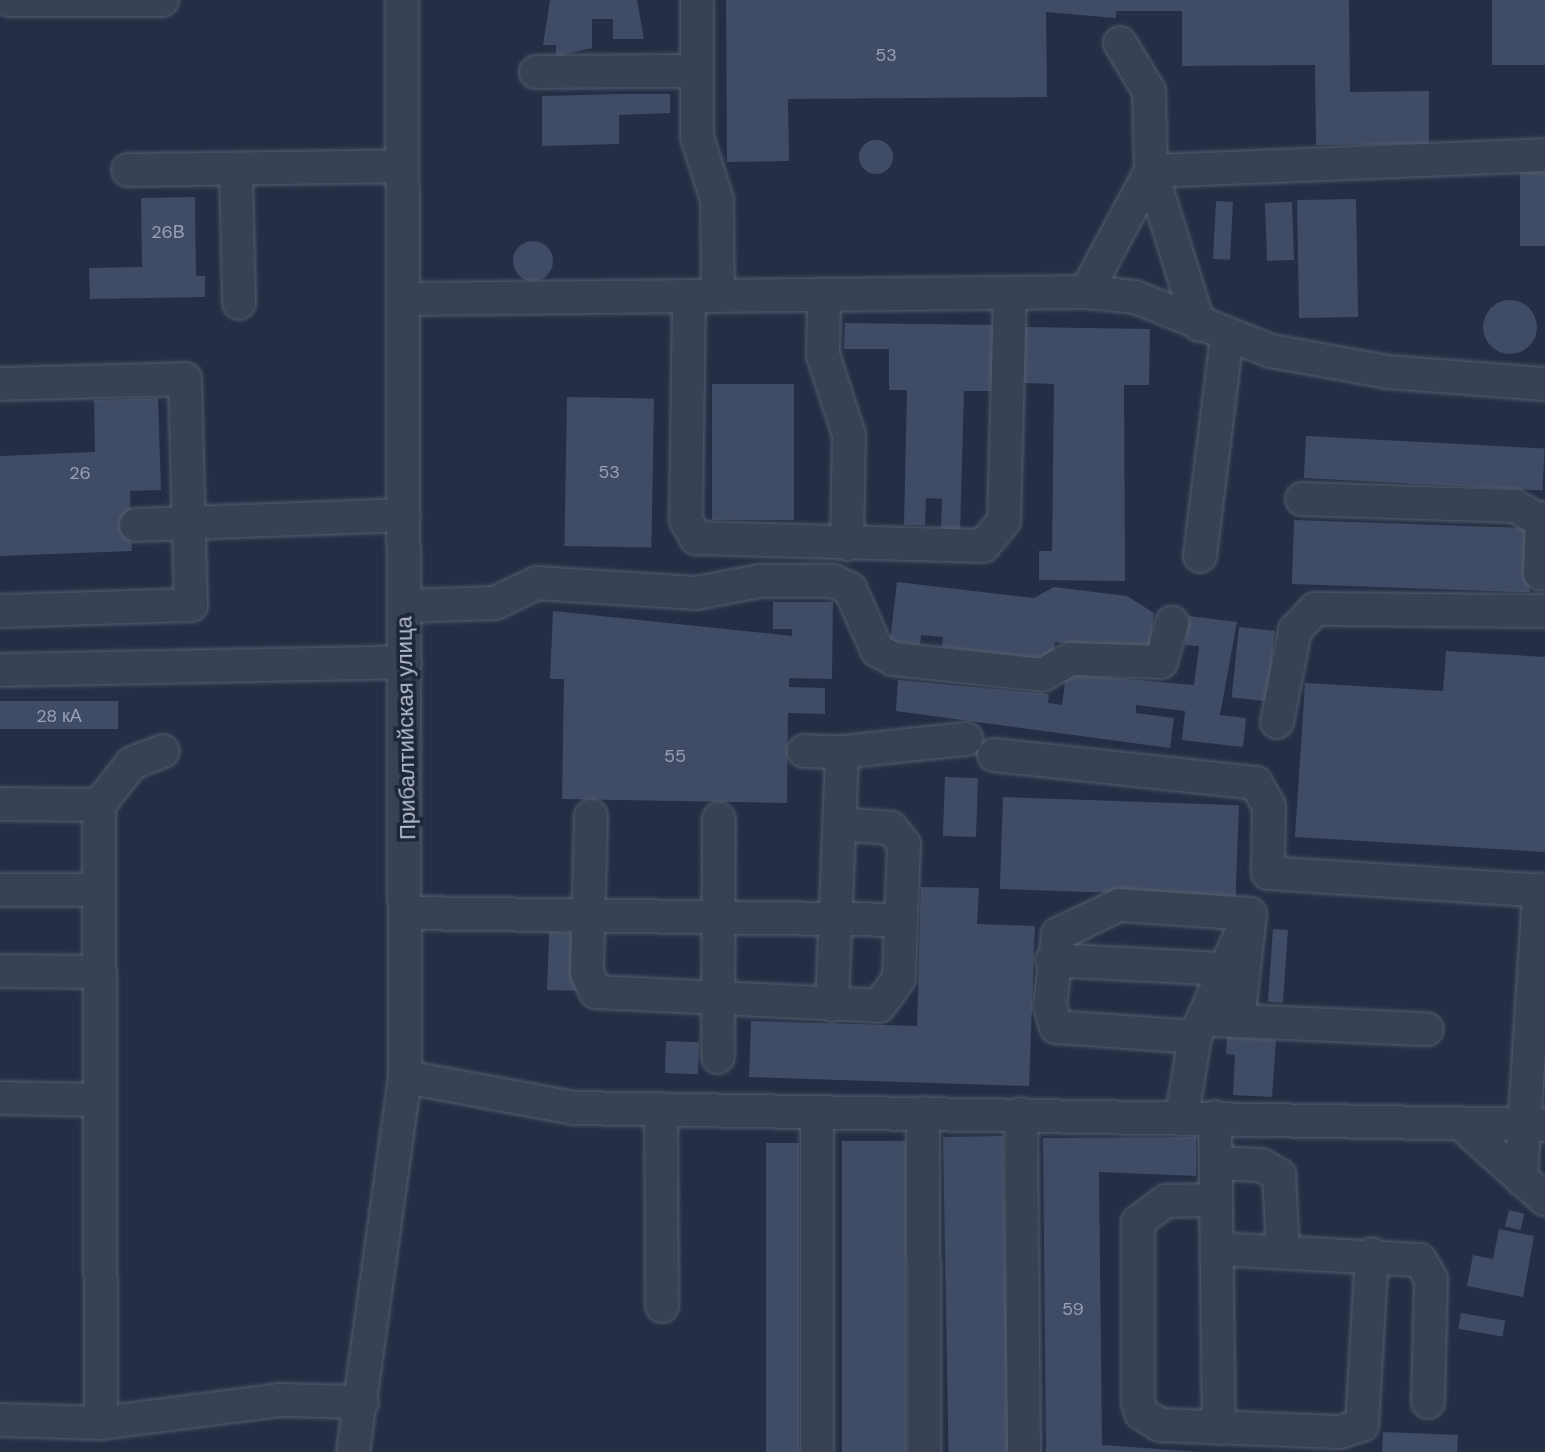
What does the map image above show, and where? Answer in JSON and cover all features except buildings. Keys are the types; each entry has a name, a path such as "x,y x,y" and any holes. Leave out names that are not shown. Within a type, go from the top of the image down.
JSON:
{"street":[{"path":"10,0 162,0"},
{"name":"Прибалтийская улица","path":"353,1452 405,1077 407,913 402,0"},
{"path":"697,0 697,137 717,200 704,297 688,531 707,542 983,546 1000,535 1010,293"},
{"path":"1120,43 1149,91 1151,171 1213,331 1200,556"},
{"path":"536,72 696,71"},
{"path":"1151,171 1545,155"},
{"path":"128,170 402,166"},
{"path":"236,170 239,303"},
{"path":"1086,292 1151,171"},
{"path":"404,299 1086,292 1135,297 1213,331 1388,372 1545,384"},
{"path":"824,295 823,355 849,435 847,544"},
{"path":"0,384 185,379 191,605 0,611"},
{"path":"1277,722 1295,630 1315,609 1542,611 1543,521 1515,506 1302,499"},
{"path":"136,525 404,515"},
{"path":"405,606 495,603 537,583 696,593 760,581 833,581 850,589 877,650 893,659 1042,675 1071,659 1161,662 1172,623"},
{"path":"0,670 405,662"},
{"path":"804,751 842,752 966,739"},
{"path":"101,1423 99,805 132,763 163,751"},
{"path":"832,1005 842,752"},
{"path":"994,755 1256,783 1269,806 1268,873 1198,1028 1182,1116"},
{"path":"0,804 99,805"},
{"path":"591,816 587,973 596,992 832,1005 888,1001 899,978 901,835 878,824 839,824"},
{"path":"718,1057 719,819"},
{"path":"1268,873 1542,890 1533,1189"},
{"path":"0,890 99,890"},
{"path":"1250,914 1105,907 1058,934 1052,960 1056,1027 1198,1028 1238,1021 1427,1029"},
{"path":"407,913 901,920"},
{"path":"1238,1021 1250,914"},
{"path":"1052,960 1225,969"},
{"path":"0,971 100,972"},
{"path":"405,1077 540,1104 817,1113 1182,1116 1533,1124"},
{"path":"0,1098 100,1100"},
{"path":"661,1109 662,1306"},
{"path":"817,1113 817,1452"},
{"path":"923,1113 924,1452"},
{"path":"1021,1114 1024,1452"},
{"path":"1215,1117 1219,1428"},
{"path":"1461,1124 1533,1189"},
{"path":"1216,1163 1261,1165 1279,1175 1283,1252"},
{"path":"1216,1200 1166,1201 1138,1222 1138,1402 1141,1413 1160,1425 1340,1432 1362,1425 1372,1254"},
{"path":"1217,1249 1409,1256 1428,1268 1428,1402"},
{"path":"0,1420 101,1423 280,1400 362,1402"}]}
